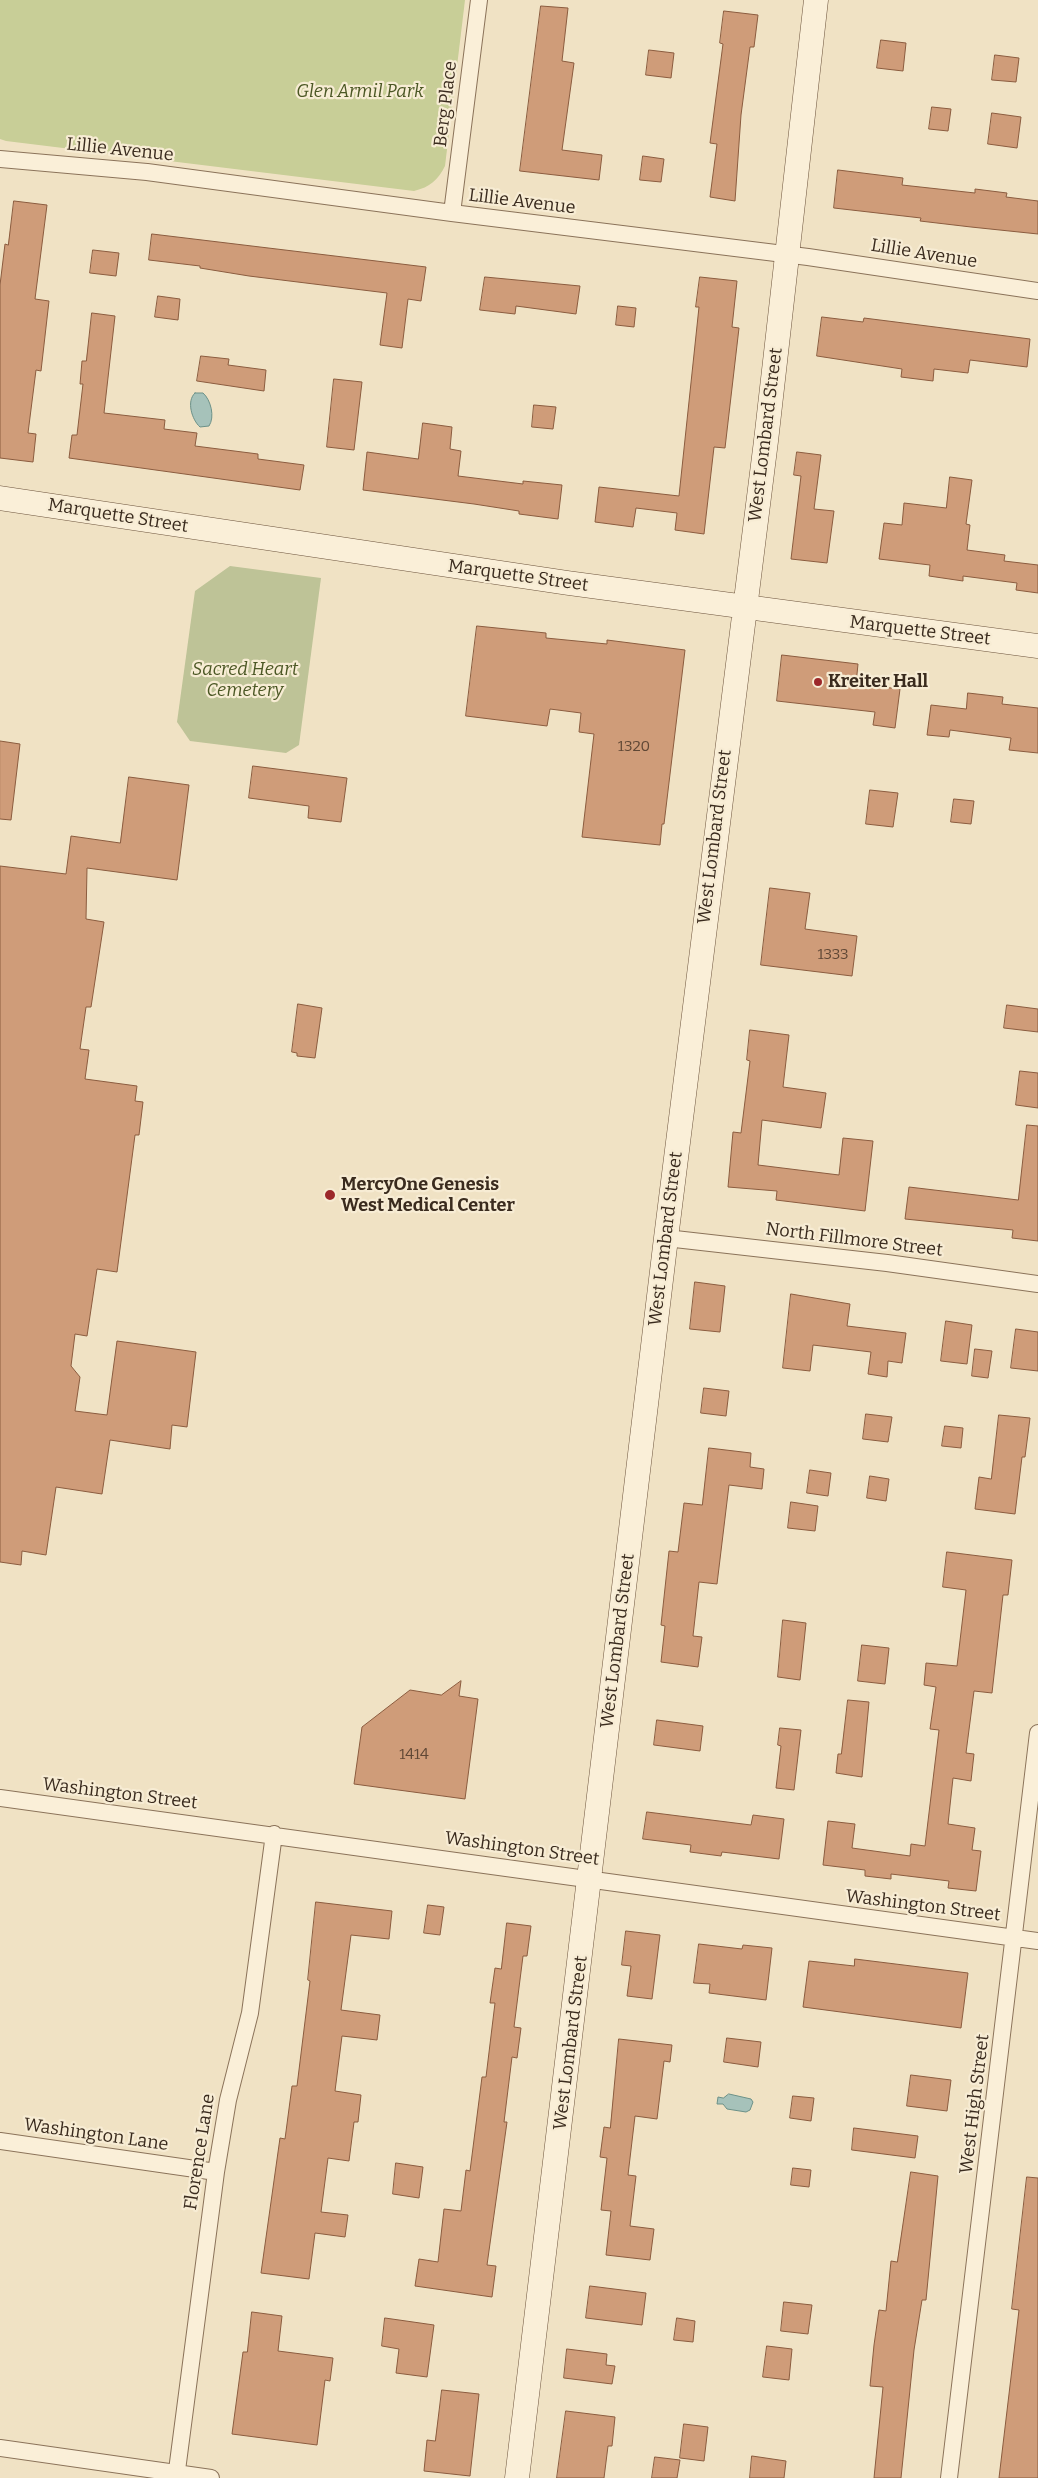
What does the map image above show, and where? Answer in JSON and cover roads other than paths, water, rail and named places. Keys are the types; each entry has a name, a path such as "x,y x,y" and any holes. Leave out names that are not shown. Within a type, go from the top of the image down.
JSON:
{"street":[{"name":"Berg Place","path":"452,214 479,0"},
{"name":"West Lombard Street","path":"517,2478 591,1879 666,1238 788,255 816,0"},
{"name":"Lillie Avenue","path":"0,159 146,172 452,214 788,255 1038,291"},
{"name":"Marquette Street","path":"0,498 744,608 1038,646"},
{"name":"North Fillmore Street","path":"666,1238 887,1263 1038,1284"},
{"name":"West High Street","path":"950,2478 1038,1733"},
{"name":"Washington Street","path":"0,1798 274,1834 805,1910 1038,1941"},
{"name":"Florence Lane","path":"177,2476 216,2172 228,2100 250,2013 274,1834"},
{"name":"Washington Lane","path":"0,2141 216,2172"},
{"path":"0,2448 177,2476 211,2478"}],"water":[{"path":"195,393 203,393 210,404 212,418 209,426 200,427 193,415 191,401"},
{"path":"729,2094 751,2099 753,2102 750,2110 746,2112 727,2109 723,2104 717,2104 718,2097 723,2098"}],"place":[{"name":"Kreiter Hall","path":"818,682"},
{"name":"MercyOne Genesis West Medical Center","path":"330,1195"}],"park label":[{"name":"Glen Armil Park","path":"360,92"},
{"name":"Sacred Heart Cemetery","path":"245,680"}]}
